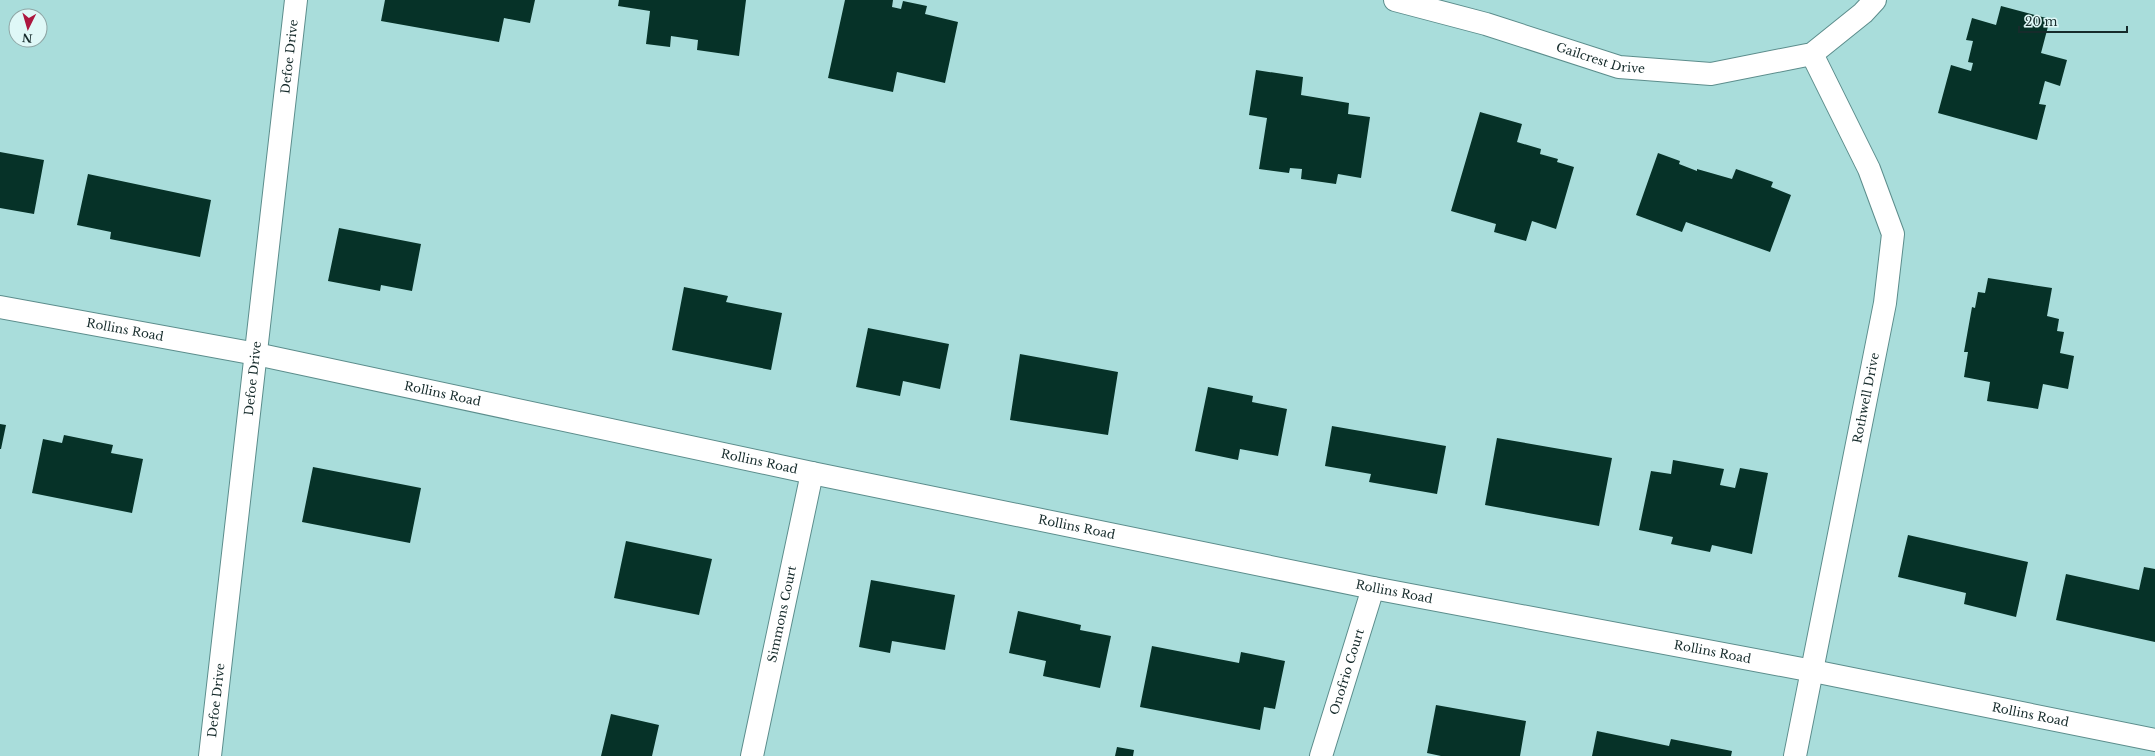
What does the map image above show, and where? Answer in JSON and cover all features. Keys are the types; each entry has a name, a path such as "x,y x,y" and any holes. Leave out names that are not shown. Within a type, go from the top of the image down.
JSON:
{"street":[{"name":"Defoe Drive","path":"210,756 296,0"},
{"name":"Gailcrest Drive","path":"1395,0 1486,24 1619,67 1711,74 1812,54"},
{"path":"1812,54 1863,13 1875,0"},
{"name":"Rothwell Drive","path":"1795,756 1885,303 1893,234 1869,169 1812,54"},
{"name":"Rollins Road","path":"0,307 256,354 812,472 1373,588 1813,671 2155,740"},
{"name":"Simmons Court","path":"752,756 812,472"},
{"name":"Onofrio Court","path":"1321,756 1373,588"}],"building":[{"path":"385,0 535,0 530,23 504,18 499,42 381,21"},
{"path":"619,0 746,0 739,56 697,50 698,40 671,36 670,47 646,44 650,11 618,6"},
{"path":"845,0 893,0 892,7 901,9 903,1 927,6 925,14 958,22 945,83 897,72 893,92 828,78"},
{"path":"2001,6 2050,19 2041,53 2067,60 2060,86 2045,81 2039,104 2046,105 2037,140 1938,113 1951,65 1971,71 1973,63 1968,62 1973,41 1966,40 1972,18 1996,25"},
{"path":"1256,70 1303,77 1301,95 1349,103 1348,114 1370,117 1361,178 1338,174 1336,184 1301,179 1302,169 1290,168 1289,173 1259,169 1267,118 1249,115"},
{"path":"1480,112 1522,124 1517,142 1541,149 1540,154 1558,159 1557,162 1574,167 1556,229 1532,221 1526,241 1494,232 1496,224 1451,211"},
{"path":"0,152 44,160 34,214 0,208"},
{"path":"1658,153 1680,161 1679,164 1697,171 1697,169 1732,179 1736,169 1773,182 1771,187 1791,195 1770,252 1686,222 1682,232 1636,215"},
{"path":"88,174 211,200 200,257 110,239 111,232 77,225"},
{"path":"339,228 421,244 412,291 381,285 380,291 328,281"},
{"path":"1988,278 2052,288 2047,316 2059,319 2057,331 2064,332 2060,353 2074,356 2068,389 2043,384 2038,409 1987,401 1990,382 1964,377 1968,352 1964,352 1972,307 1975,308 1978,292 1985,293"},
{"path":"684,287 728,296 726,302 782,313 771,370 672,350"},
{"path":"868,328 949,344 940,389 903,381 900,396 856,387"},
{"path":"1020,354 1118,372 1108,435 1010,420"},
{"path":"1208,387 1253,396 1252,402 1287,409 1278,456 1240,449 1238,460 1195,451"},
{"path":"0,424 6,425 1,449 0,449"},
{"path":"1332,426 1446,446 1437,494 1369,482 1371,474 1325,466"},
{"path":"64,435 113,445 111,453 143,459 132,513 32,493 43,439 62,443"},
{"path":"1497,438 1612,458 1599,526 1485,505"},
{"path":"1673,460 1724,469 1720,485 1735,488 1740,468 1768,473 1752,554 1712,545 1710,552 1671,544 1673,537 1639,530 1651,471 1671,474"},
{"path":"313,467 421,488 410,543 302,522"},
{"path":"1908,535 2028,562 2016,617 1964,604 1966,593 1898,577"},
{"path":"626,541 712,559 699,615 614,598"},
{"path":"2144,567 2155,569 2155,642 2056,620 2066,574 2139,590"},
{"path":"871,580 955,595 945,650 892,641 890,653 859,647"},
{"path":"1018,611 1081,625 1080,630 1111,636 1100,688 1043,676 1046,661 1009,653"},
{"path":"1152,646 1239,663 1241,652 1285,661 1275,709 1264,707 1260,730 1140,707"},
{"path":"1436,705 1526,721 1520,756 1441,756 1427,753"},
{"path":"611,714 659,725 652,756 601,756"},
{"path":"1597,731 1669,746 1671,739 1732,751 1731,756 1592,756"},
{"path":"1117,747 1134,750 1133,756 1115,756"}]}
